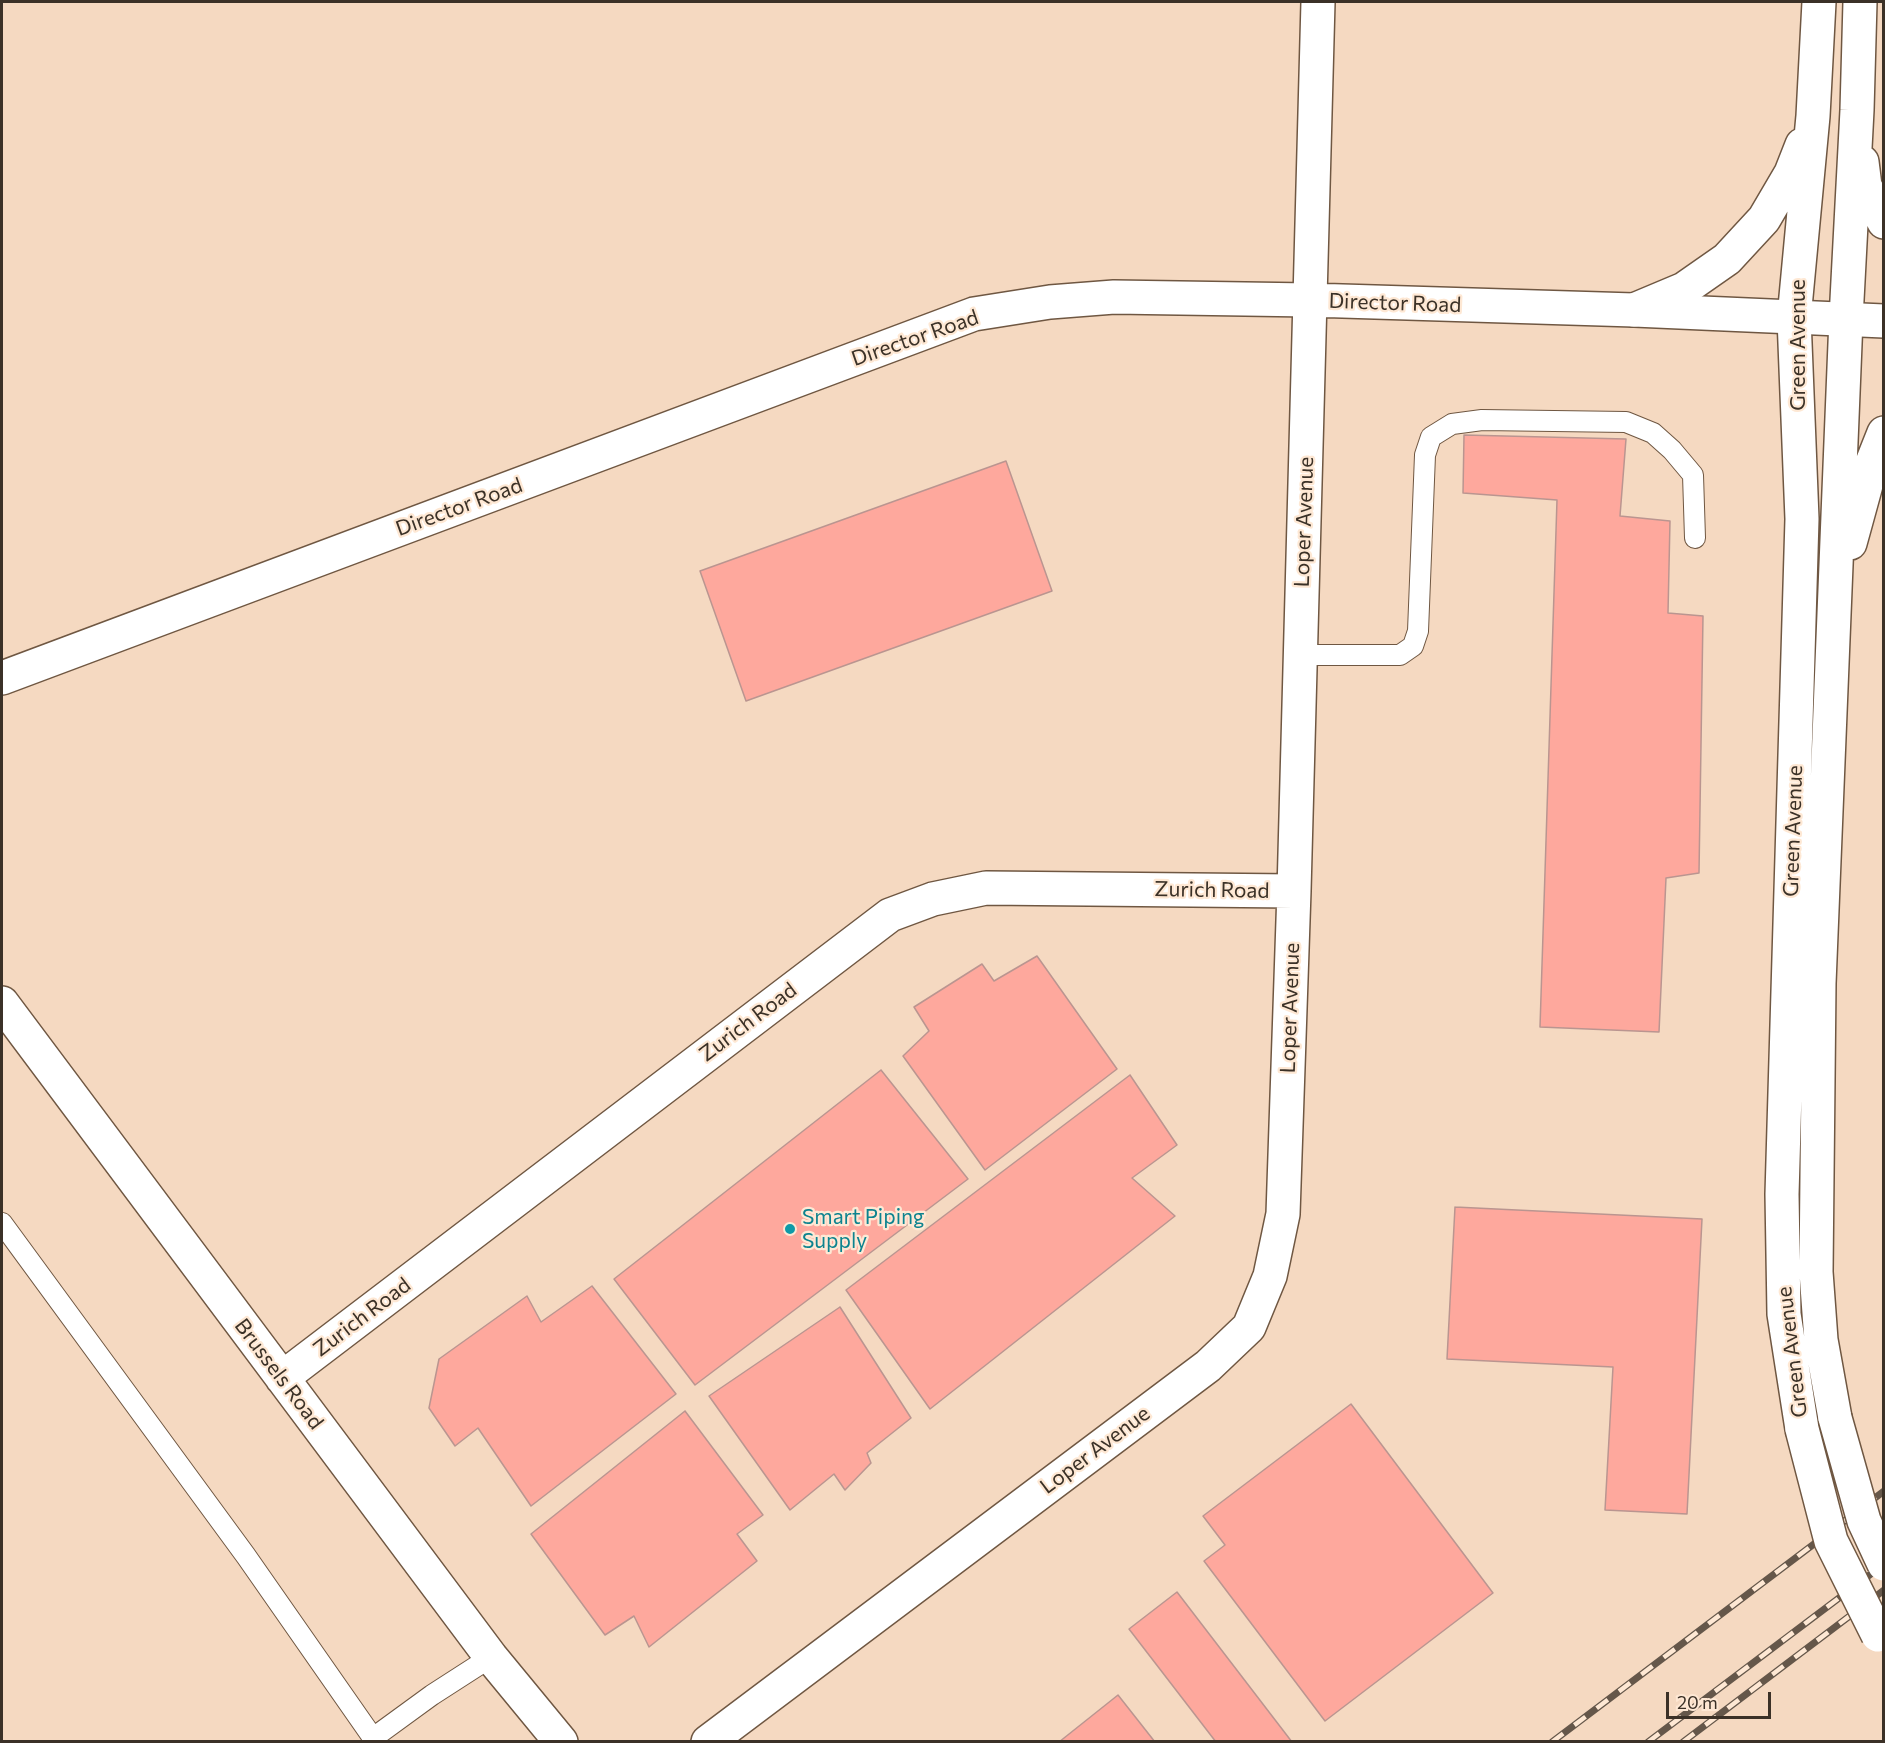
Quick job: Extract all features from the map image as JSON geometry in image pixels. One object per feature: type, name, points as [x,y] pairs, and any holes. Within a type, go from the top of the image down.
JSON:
[{"type":"street","name":"Loper Avenue","points":[[708,1742],[1208,1366],[1249,1327],[1270,1276],[1283,1214],[1318,2]]},
{"type":"street","name":"Green Avenue","points":[[1819,2],[1813,116],[1794,318],[1802,519],[1782,1194],[1784,1314],[1802,1429],[1831,1541],[1881,1640]]},
{"type":"street","name":"Green Avenue","points":[[1860,2],[1819,983],[1816,1272],[1821,1340],[1835,1418],[1864,1521],[1884,1564]]},
{"type":"street","points":[[1857,110],[1865,186],[1884,222]]},
{"type":"street","points":[[1635,310],[1684,289],[1735,251],[1764,219],[1791,173],[1813,116]]},
{"type":"street","name":"Director Road","points":[[2,678],[974,314],[1050,302],[1114,297],[1310,300],[1635,310],[1884,321]]},
{"type":"street","points":[[1835,595],[1872,464],[1884,433]]},
{"type":"street","name":"Zurich Road","points":[[282,1378],[890,915],[933,899],[986,888],[1294,891]]},
{"type":"street","name":"Brussels Road","points":[[2,1003],[491,1657],[561,1742]]},
{"type":"lane","points":[[1300,655],[1400,655],[1413,646],[1418,631],[1425,455],[1431,437],[1452,424],[1482,420],[1626,422],[1653,433],[1672,450],[1693,475],[1695,538]]},
{"type":"lane","points":[[2,1223],[239,1546],[373,1740],[432,1695],[491,1657]]},
{"type":"building","points":[[1464,435],[1626,439],[1620,516],[1670,521],[1668,613],[1703,616],[1699,873],[1666,878],[1659,1032],[1540,1027],[1557,500],[1463,493]]},
{"type":"building","points":[[1006,461],[1052,591],[746,701],[700,571]]},
{"type":"building","points":[[1037,956],[1117,1069],[985,1170],[903,1056],[929,1031],[914,1007],[982,964],[994,981]]},
{"type":"building","name":"Smart Piping Supply","points":[[881,1070],[968,1179],[695,1385],[614,1279]]},
{"type":"building","points":[[1130,1075],[1177,1145],[1132,1178],[1175,1216],[930,1409],[846,1290]]},
{"type":"building","points":[[1455,1207],[1702,1219],[1687,1514],[1605,1510],[1613,1367],[1447,1359]]},
{"type":"building","points":[[592,1286],[676,1394],[531,1506],[478,1428],[455,1446],[429,1408],[439,1359],[527,1296],[541,1322]]},
{"type":"building","points":[[840,1307],[911,1418],[867,1453],[871,1463],[845,1490],[834,1474],[790,1510],[709,1396]]},
{"type":"building","points":[[1351,1404],[1493,1593],[1325,1721],[1204,1561],[1225,1545],[1203,1516]]},
{"type":"building","points":[[685,1411],[763,1515],[737,1534],[757,1561],[649,1647],[634,1616],[605,1635],[531,1534]]},
{"type":"building","points":[[1177,1592],[1292,1742],[1216,1742],[1129,1629]]},
{"type":"building","points":[[1118,1695],[1155,1742],[1059,1742]]},
{"type":"railway","points":[[1552,1742],[1884,1491]]},
{"type":"railway","points":[[1648,1742],[1884,1564]]},
{"type":"railway","points":[[1683,1742],[1884,1590]]},
{"type":"place","name":"Smart Piping Supply","points":[[790,1229]]}]
